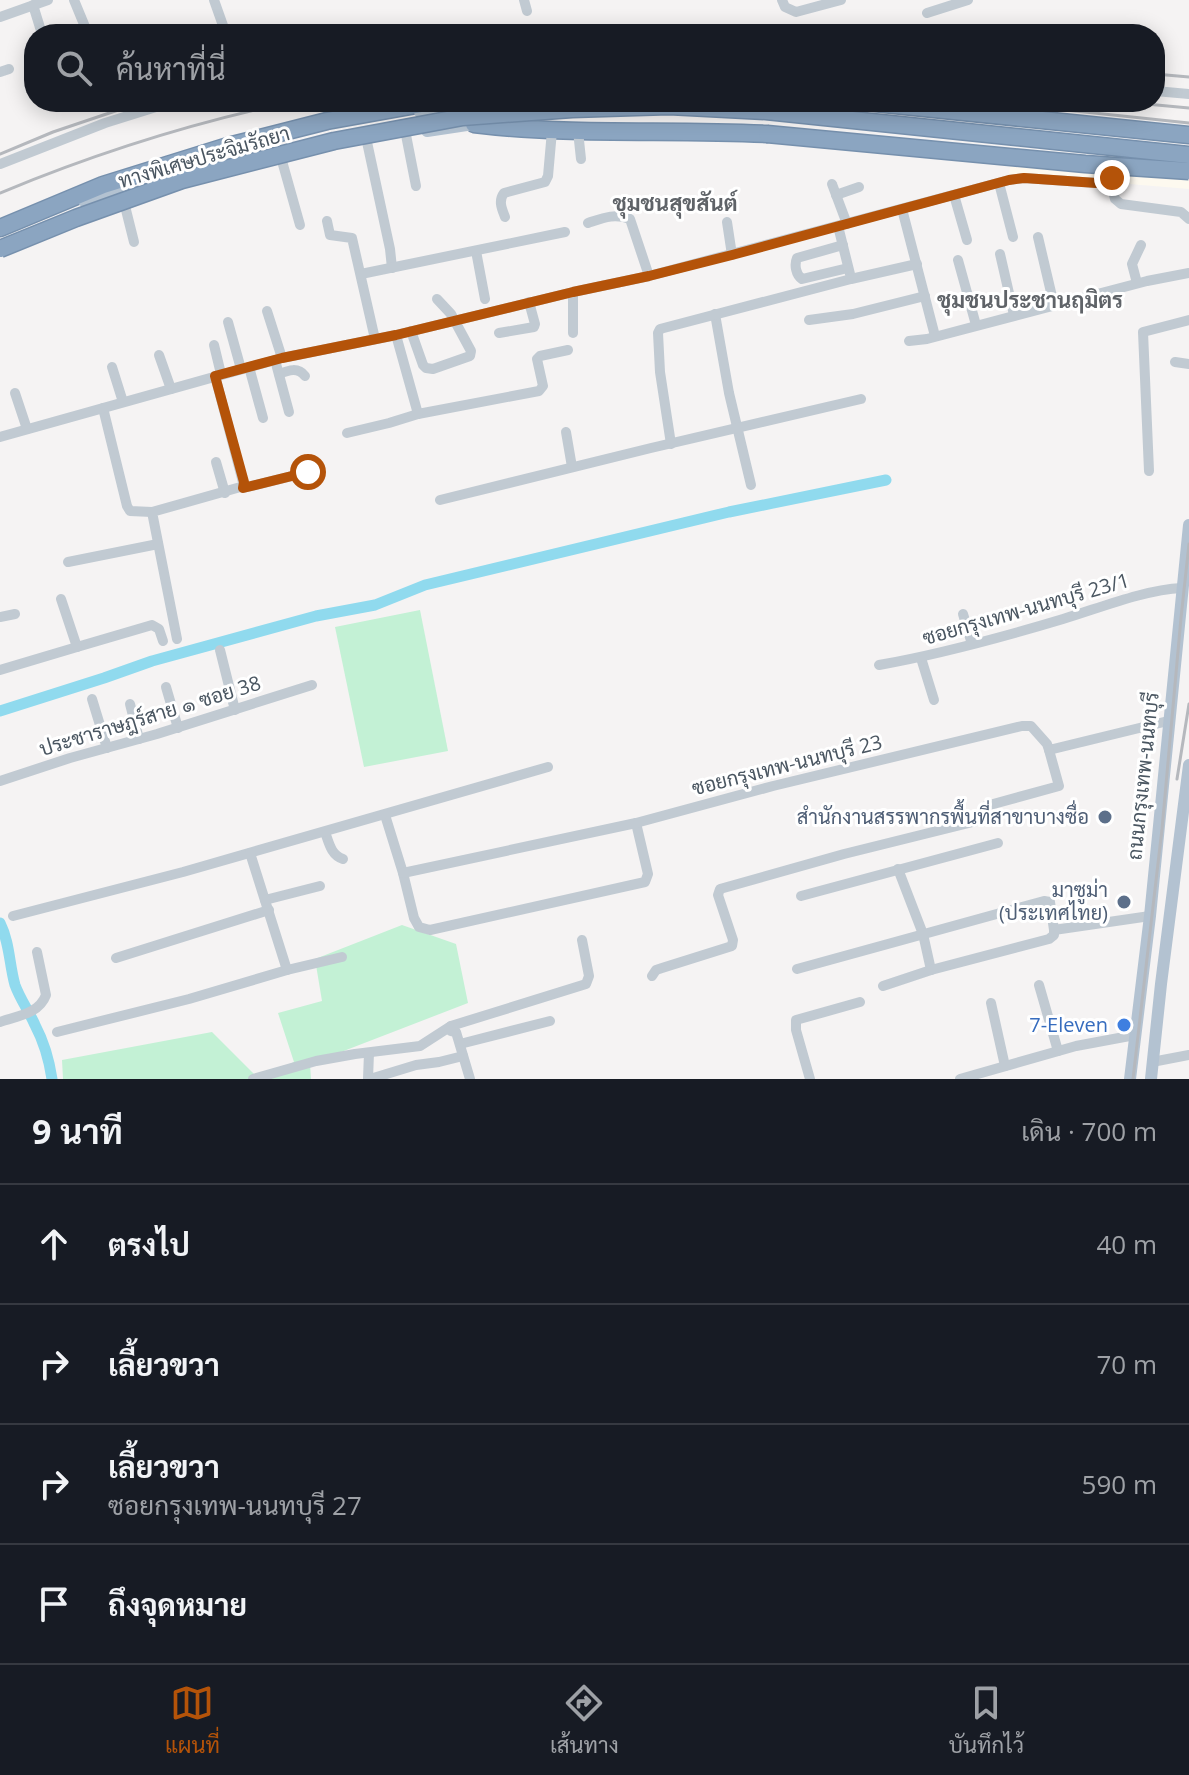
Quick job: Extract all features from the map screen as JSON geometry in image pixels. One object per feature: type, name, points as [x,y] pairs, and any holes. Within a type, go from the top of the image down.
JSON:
[{"type":"highway","name":"ทางพิเศษประจิมรัถยา","points":[[0,228],[103,185],[228,146],[377,112]]},
{"type":"highway","name":"ทางพิเศษประจิมรัถยา","points":[[0,249],[182,180],[334,141],[463,117],[531,112]]},
{"type":"highway","name":"ทางพิเศษประจิมรัถยา","points":[[776,112],[1189,155]]},
{"type":"highway","points":[[963,112],[1189,135]]},
{"type":"highway","points":[[474,124],[522,130],[767,134],[1189,171]]},
{"type":"main road","points":[[0,235],[153,176],[331,128],[423,112]]},
{"type":"main road","points":[[0,257],[162,193],[282,161],[406,135],[563,112]]},
{"type":"main road","points":[[810,112],[1122,144],[1189,155]]},
{"type":"main road","name":"ถนนกรุงเทพ-นนทบุรี","points":[[1130,1079],[1150,916],[1189,525]]},
{"type":"main road","points":[[1151,1079],[1185,826],[1189,765]]},
{"type":"main road","points":[[1157,827],[1185,826]]},
{"type":"street","points":[[0,17],[48,0]]},
{"type":"street","points":[[74,0],[84,24]]},
{"type":"street","points":[[214,0],[225,24]]},
{"type":"street","points":[[782,0],[785,7],[796,12],[841,0]]},
{"type":"street","points":[[927,13],[968,0]]},
{"type":"street","points":[[33,5],[39,24]]},
{"type":"street","points":[[1165,92],[1189,94]]},
{"type":"street","points":[[0,164],[140,112]]},
{"type":"street","points":[[505,217],[500,202],[504,193],[545,182],[552,131]]},
{"type":"street","points":[[578,131],[581,159]]},
{"type":"street","points":[[406,135],[416,186]]},
{"type":"street","points":[[367,142],[392,268]]},
{"type":"street","points":[[1122,144],[1111,184],[1115,199],[1121,204],[1181,212],[1189,219]]},
{"type":"street","points":[[282,161],[300,225]]},
{"type":"street","points":[[0,437],[279,359],[649,276],[999,183],[1024,178],[1111,184]]},
{"type":"street","points":[[999,183],[1013,237]]},
{"type":"street","points":[[851,279],[834,189],[859,187]]},
{"type":"street","points":[[954,195],[967,240]]},
{"type":"street","points":[[125,206],[134,242]]},
{"type":"street","points":[[902,209],[935,336]]},
{"type":"street","points":[[588,223],[608,216],[620,215],[630,219],[649,276]]},
{"type":"street","points":[[327,221],[330,235],[352,238],[375,339]]},
{"type":"street","points":[[727,222],[732,255]]},
{"type":"street","points":[[361,274],[565,232]]},
{"type":"street","points":[[1038,237],[1054,305]]},
{"type":"street","points":[[843,245],[797,258],[796,270],[802,279],[848,268]]},
{"type":"street","points":[[1137,283],[1132,264],[1141,245]]},
{"type":"street","points":[[476,251],[485,299]]},
{"type":"street","points":[[1000,254],[1014,315]]},
{"type":"street","points":[[958,260],[976,325]]},
{"type":"street","points":[[671,444],[660,372],[658,331],[917,264]]},
{"type":"street","points":[[909,341],[1137,283],[1189,273]]},
{"type":"street","points":[[573,292],[573,333]]},
{"type":"street","points":[[809,320],[853,314],[925,296]]},
{"type":"street","points":[[411,331],[426,368],[433,369],[470,356],[471,351],[448,310],[437,299]]},
{"type":"street","points":[[499,333],[534,327],[529,302]]},
{"type":"street","points":[[267,311],[289,412]]},
{"type":"street","points":[[715,314],[751,485]]},
{"type":"street","points":[[1149,471],[1143,332],[1189,320]]},
{"type":"street","points":[[228,322],[263,418]]},
{"type":"street","points":[[396,335],[418,414]]},
{"type":"street","points":[[214,345],[243,488]]},
{"type":"street","points":[[347,433],[418,414],[539,391],[543,386],[537,359],[568,350]]},
{"type":"street","points":[[159,355],[171,389]]},
{"type":"street","points":[[1175,362],[1189,364]]},
{"type":"street","points":[[112,367],[123,402]]},
{"type":"street","points":[[279,374],[294,370],[301,371],[305,376]]},
{"type":"street","points":[[15,393],[27,429]]},
{"type":"street","points":[[440,500],[861,399]]},
{"type":"street","points":[[103,408],[130,511],[152,512],[308,472]]},
{"type":"street","points":[[566,432],[572,467]]},
{"type":"street","points":[[216,462],[225,493]]},
{"type":"street","points":[[152,512],[177,639]]},
{"type":"street","points":[[68,562],[158,544]]},
{"type":"street","name":"ซอยกรุงเทพ-นนทบุรี 23/1","points":[[879,665],[921,658],[1147,594],[1182,588]]},
{"type":"street","points":[[61,599],[77,647]]},
{"type":"street","points":[[0,617],[15,614]]},
{"type":"street","points":[[963,614],[972,644]]},
{"type":"street","points":[[0,670],[152,625],[159,629],[163,641]]},
{"type":"street","points":[[220,650],[235,710]]},
{"type":"street","points":[[921,658],[934,700]]},
{"type":"street","name":"ประชาราษฎร์สาย ๑ ซอย 38","points":[[0,781],[312,685]]},
{"type":"street","points":[[166,687],[178,728]]},
{"type":"street","points":[[92,699],[107,748]]},
{"type":"street","points":[[130,704],[139,739]]},
{"type":"street","points":[[652,976],[656,970],[732,946],[733,940],[718,895],[720,889],[989,818],[986,806],[1059,786],[1049,750],[1168,721]]},
{"type":"street","name":"ซอยกรุงเทพ-นนทบุรี 23","points":[[403,873],[636,823],[773,786],[1022,726],[1031,726],[1049,750]]},
{"type":"street","points":[[13,916],[183,872],[548,767]]},
{"type":"street","points":[[385,815],[414,918],[419,927],[430,930],[645,882],[648,874],[636,823]]},
{"type":"street","points":[[325,832],[332,851],[343,859]]},
{"type":"street","points":[[801,896],[998,843]]},
{"type":"street","points":[[250,853],[287,970]]},
{"type":"street","points":[[898,869],[923,934],[931,970]]},
{"type":"street","points":[[116,958],[320,886]]},
{"type":"street","points":[[797,969],[1044,901],[1050,902],[1054,935],[1049,939],[883,986]]},
{"type":"street","points":[[1054,930],[1150,916]]},
{"type":"street","points":[[253,1079],[316,1061],[420,1046],[451,1026],[586,984],[589,976],[582,940]]},
{"type":"street","points":[[0,1022],[30,1012],[41,1004],[46,995],[37,952]]},
{"type":"street","points":[[57,1032],[342,957]]},
{"type":"street","points":[[1039,985],[1058,1051]]},
{"type":"street","points":[[810,1079],[796,1020],[860,1002]]},
{"type":"street","points":[[991,1003],[1005,1066]]},
{"type":"street","points":[[460,1044],[550,1021]]},
{"type":"street","points":[[451,1026],[451,1031],[456,1032],[470,1079]]},
{"type":"street","points":[[960,1079],[1058,1051],[1135,1035]]},
{"type":"street","points":[[369,1053],[369,1079],[416,1065],[463,1056]]},
{"type":"street","points":[[1152,1062],[1189,1055]]},
{"type":"shaded area","points":[[1011,162],[1189,177],[1189,189],[1009,174]]},
{"type":"green space","points":[[420,610],[448,751],[364,767],[335,627]]},
{"type":"green space","points":[[402,925],[456,944],[468,1003],[310,1064],[311,1079],[63,1079],[62,1060],[212,1032],[258,1078],[294,1062],[278,1013],[322,1001],[315,959]]},
{"type":"waterway","points":[[0,711],[152,661],[316,616],[375,605],[425,585],[729,512],[886,480]]},
{"type":"waterway","points":[[0,923],[15,985],[41,1038],[52,1079]]},
{"type":"railway","points":[[1165,75],[1189,77]]},
{"type":"railway","points":[[1165,106],[1189,108]]},
{"type":"railway","points":[[0,154],[112,112]]},
{"type":"railway","points":[[0,193],[143,141],[250,112]]},
{"type":"railway","points":[[1085,112],[1189,123]]},
{"type":"railway","points":[[1133,1079],[1162,829],[1189,544]]},
{"type":"railway","points":[[1177,779],[1189,704]]},
{"type":"place","name":"สำนักงานสรรพากรพื้นที่สาขาบางซื่อ","points":[[1105,817]]},
{"type":"place","name":"มาซูม่า (ประเทศไทย)","points":[[1124,902]]},
{"type":"place","name":"7-Eleven","points":[[1124,1025]]},
{"type":"district","name":"ชุมชนสุขสันต์","points":[[675,203]]},
{"type":"district","name":"ชุมชนประชานฤมิตร","points":[[1030,300]]},
{"type":"route","points":[[308,472],[243,488],[244,482],[215,376],[282,358],[396,335],[649,276],[1009,180],[1024,178],[1111,184],[1112,178]]}]
